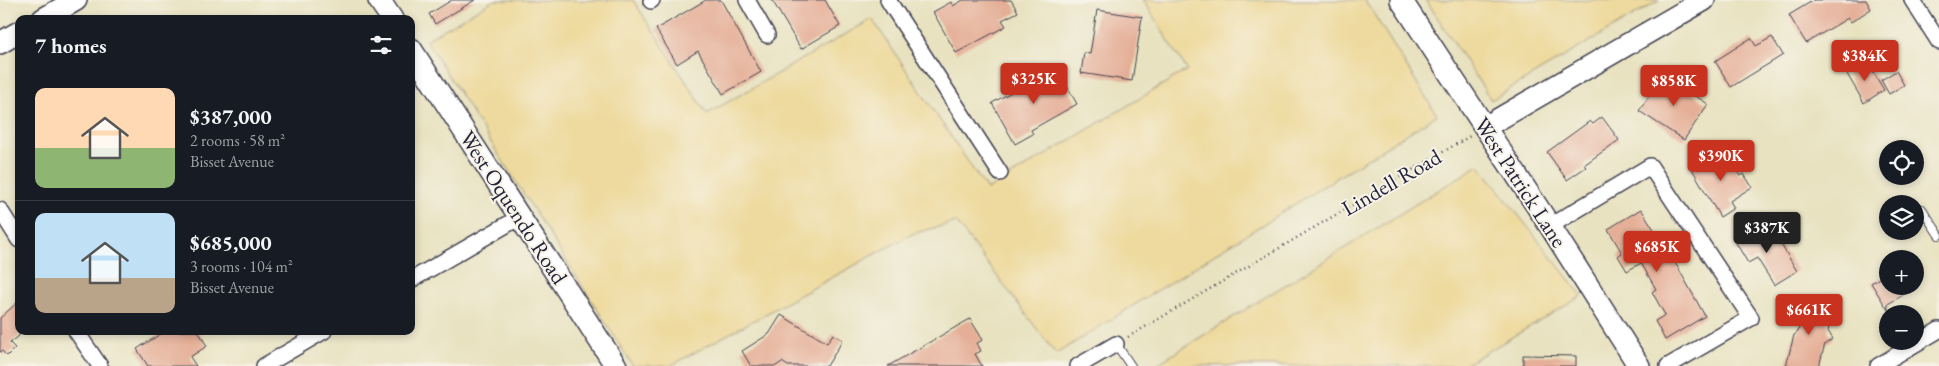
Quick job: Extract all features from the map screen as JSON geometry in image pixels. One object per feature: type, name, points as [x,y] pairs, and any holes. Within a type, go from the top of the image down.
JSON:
[{"type":"street","points":[[50,15],[76,0]]},
{"type":"street","points":[[380,0],[389,15]]},
{"type":"street","points":[[747,0],[767,35]]},
{"type":"street","points":[[888,0],[1000,173]]},
{"type":"street","name":"West Patrick Lane","points":[[1400,0],[1550,226],[1639,366]]},
{"type":"street","points":[[1484,127],[1704,0]]},
{"type":"street","points":[[1912,0],[1939,42]]},
{"type":"street","points":[[0,43],[15,34]]},
{"type":"street","name":"West Oquendo Road","points":[[415,55],[616,366]]},
{"type":"street","points":[[1550,226],[1650,166],[1751,318],[1668,366]]},
{"type":"street","points":[[0,210],[15,234]]},
{"type":"street","points":[[415,278],[520,217]]},
{"type":"street","points":[[1878,366],[1939,330]]},
{"type":"street","points":[[79,335],[100,366]]},
{"type":"street","points":[[264,366],[317,335]]},
{"type":"street","points":[[1078,366],[1116,344]]},
{"type":"lane","points":[[1924,212],[1939,235]]},
{"type":"lane","points":[[1116,344],[1131,366]]},
{"type":"path","name":"Lindell Road","points":[[1116,344],[1484,127]]},
{"type":"sand","points":[[494,0],[633,0],[707,114],[872,19],[987,190],[1187,70],[1143,0],[1365,0],[1437,115],[1056,354],[956,222],[912,234],[670,366],[633,366],[426,40]]},
{"type":"sand","points":[[1426,0],[1660,0],[1491,100]]},
{"type":"sand","points":[[1479,165],[1582,296],[1463,366],[1154,366]]},
{"type":"building","points":[[452,0],[475,0],[435,24],[429,14]]},
{"type":"building","points":[[706,0],[721,0],[761,72],[723,94],[698,51],[677,64],[656,29]]},
{"type":"building","points":[[772,0],[825,0],[840,26],[801,49]]},
{"type":"building","points":[[963,0],[1011,0],[1018,12],[1002,20],[1006,26],[956,53],[933,12],[951,2],[953,6]]},
{"type":"building","points":[[1814,0],[1866,0],[1871,9],[1851,22],[1848,18],[1806,43],[1789,15]]},
{"type":"building","points":[[1097,10],[1142,17],[1132,81],[1081,73],[1084,53],[1090,54]]},
{"type":"building","points":[[1772,37],[1783,55],[1731,87],[1715,61],[1751,38],[1756,46]]},
{"type":"building","points":[[1867,62],[1884,90],[1864,103],[1847,74]]},
{"type":"building","points":[[1056,67],[1077,104],[1031,130],[1033,134],[1015,144],[992,103]]},
{"type":"building","points":[[1896,71],[1904,85],[1889,94],[1881,80]]},
{"type":"building","points":[[1663,75],[1708,104],[1684,140],[1639,111]]},
{"type":"building","points":[[1602,117],[1619,140],[1584,165],[1586,167],[1567,180],[1547,152],[1590,121],[1593,124]]},
{"type":"building","points":[[1725,150],[1740,176],[1744,174],[1752,187],[1730,201],[1734,208],[1720,217],[1692,169]]},
{"type":"building","points":[[1641,209],[1677,266],[1705,316],[1665,340],[1655,321],[1665,315],[1652,292],[1656,289],[1641,263],[1627,271],[1618,256],[1622,253],[1608,229]]},
{"type":"building","points":[[1770,226],[1797,271],[1774,285],[1757,258],[1748,263],[1735,241],[1749,232],[1752,237]]},
{"type":"building","points":[[1879,278],[1879,295],[1903,295],[1888,305],[1885,305],[1871,283]]},
{"type":"building","points":[[1810,296],[1829,327],[1828,331],[1833,339],[1825,344],[1819,366],[1786,366],[1794,335],[1798,332],[1801,318],[1794,305]]},
{"type":"building","points":[[15,305],[15,335],[19,336],[10,343],[15,348],[7,356],[2,351],[0,352],[0,318]]},
{"type":"building","points":[[781,315],[827,343],[833,334],[843,340],[827,366],[788,366],[782,362],[776,366],[751,366],[742,351],[769,334]]},
{"type":"building","points":[[970,319],[983,340],[977,343],[981,351],[975,354],[982,366],[888,366]]},
{"type":"building","points":[[159,335],[200,335],[207,346],[190,357],[196,366],[148,366],[137,349]]},
{"type":"building","points":[[1523,355],[1576,356],[1576,366],[1523,366]]}]
